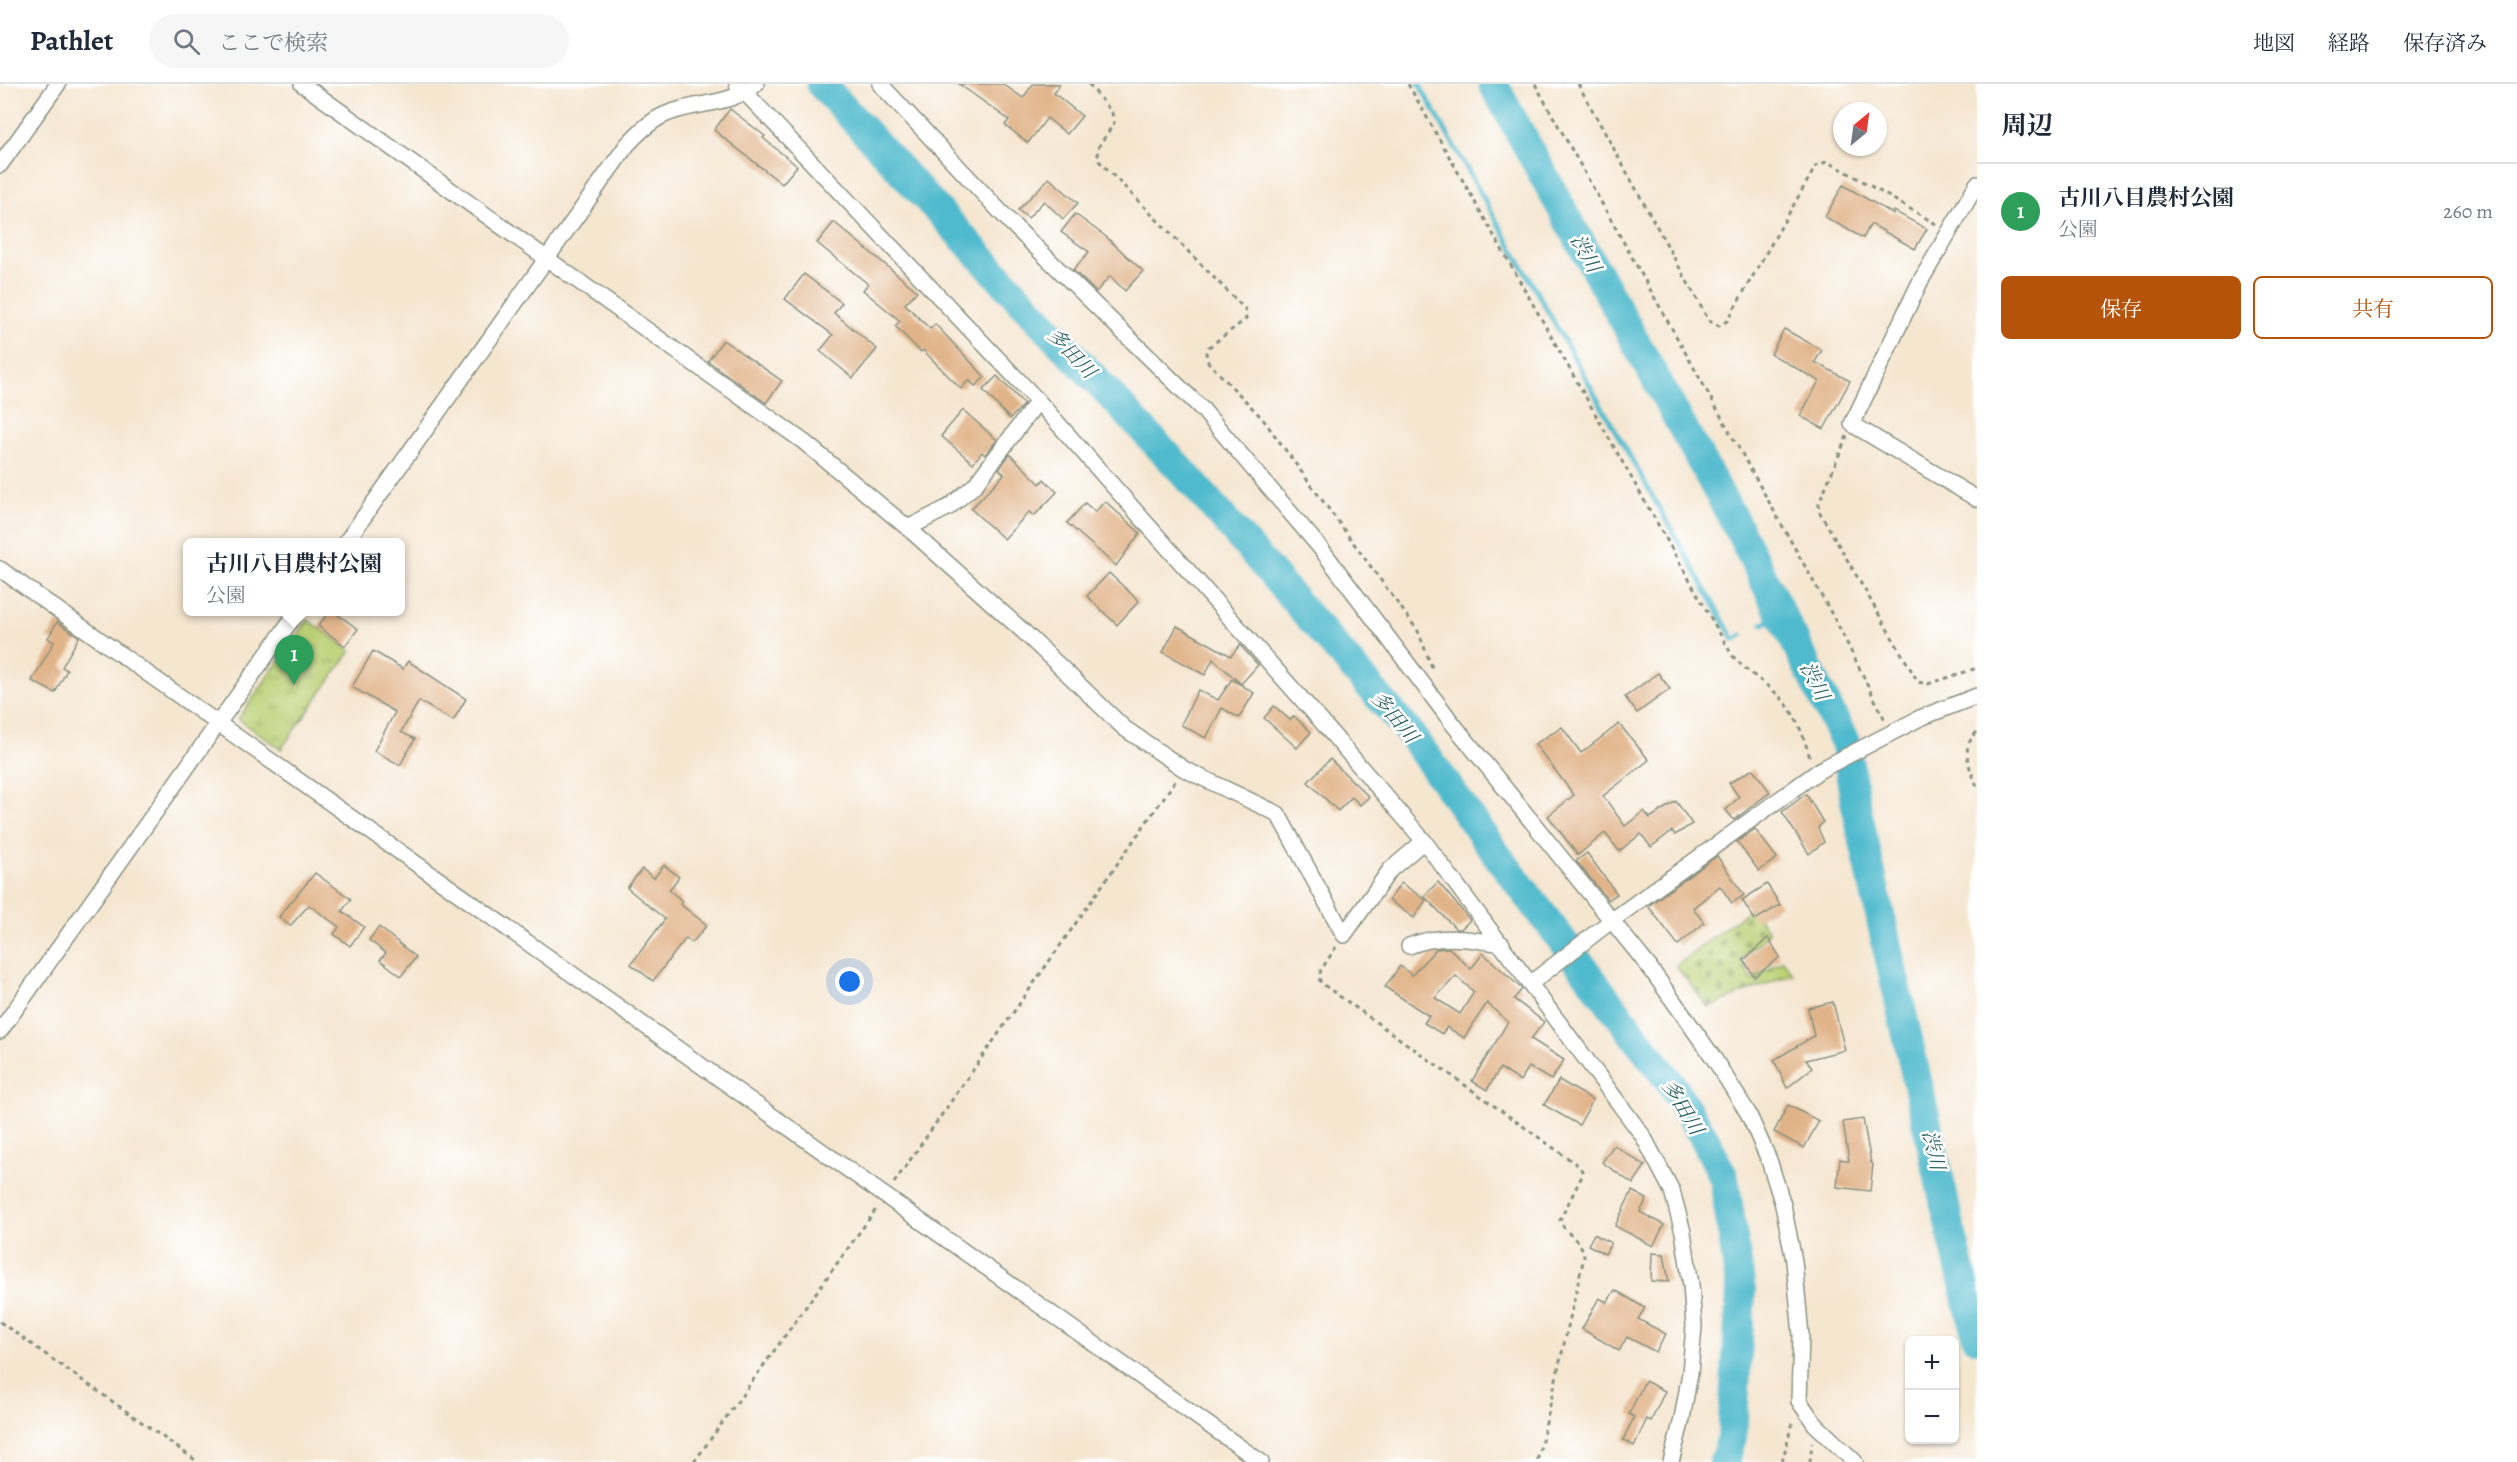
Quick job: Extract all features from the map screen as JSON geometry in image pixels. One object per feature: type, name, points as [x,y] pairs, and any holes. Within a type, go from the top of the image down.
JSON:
[{"type":"street","points":[[0,165],[58,84]]},
{"type":"street","points":[[302,84],[804,442],[908,528],[1024,632],[1124,728],[1184,769],[1278,814],[1344,935],[1390,870],[1424,841]]},
{"type":"street","points":[[880,84],[1012,224],[1203,410],[1322,549],[1608,924],[1650,968],[1713,1057],[1748,1113],[1769,1160],[1783,1205],[1794,1261],[1801,1335],[1798,1401],[1815,1424],[1855,1462]]},
{"type":"street","points":[[350,538],[627,144],[641,129],[665,115],[733,98],[748,87],[1038,401],[1424,841],[1502,944],[1537,979],[1643,1136],[1672,1191],[1683,1232],[1694,1326],[1684,1408],[1671,1462]]},
{"type":"street","points":[[1977,184],[1920,282],[1852,424],[1977,499]]},
{"type":"street","points":[[908,528],[949,507],[975,485],[1038,401]]},
{"type":"street","points":[[0,569],[1261,1462]]},
{"type":"street","points":[[0,1031],[294,616]]},
{"type":"street","points":[[1537,979],[1608,924],[1817,772],[1920,718],[1977,696]]},
{"type":"street","points":[[1409,946],[1418,942],[1460,937],[1502,944]]},
{"type":"path","points":[[1089,84],[1112,113],[1114,123],[1097,149],[1099,161],[1245,309],[1246,319],[1209,347],[1206,352],[1208,362],[1262,418],[1418,631],[1434,672]]},
{"type":"path","points":[[1408,84],[1732,655],[1741,666],[1779,696],[1801,728],[1817,772]]},
{"type":"path","points":[[1535,84],[1839,627],[1886,735]]},
{"type":"path","points":[[1578,84],[1709,321],[1719,326],[1727,321],[1816,166],[1826,162],[1838,166],[1948,231]]},
{"type":"path","points":[[1852,424],[1819,502],[1819,511],[1918,682],[1928,684],[1977,668]]},
{"type":"path","points":[[1977,732],[1970,739],[1966,748],[1977,787]]},
{"type":"path","points":[[694,1462],[886,1195],[1184,769]]},
{"type":"path","points":[[1344,935],[1321,970],[1318,978],[1321,983],[1579,1166],[1582,1171],[1582,1176],[1560,1220],[1562,1226],[1581,1245],[1584,1257],[1537,1462]]},
{"type":"path","points":[[0,1322],[198,1462]]},
{"type":"path","points":[[1782,1462],[1798,1401]]},
{"type":"green space","points":[[308,620],[351,651],[281,749],[238,719]]},
{"type":"green space","points":[[1752,907],[1769,933],[1740,960],[1752,979],[1783,960],[1793,974],[1708,1007],[1676,966]]},
{"type":"building","points":[[959,84],[1003,84],[1023,98],[1033,84],[1060,84],[1054,93],[1082,116],[1067,134],[1047,118],[1028,143],[1005,125],[1009,120]]},
{"type":"building","points":[[730,109],[765,136],[763,138],[797,166],[782,184],[714,130]]},
{"type":"building","points":[[1049,178],[1078,203],[1063,219],[1044,201],[1028,218],[1018,210]]},
{"type":"building","points":[[1843,185],[1893,214],[1894,211],[1927,229],[1915,249],[1871,224],[1863,238],[1825,217]]},
{"type":"building","points":[[1075,214],[1105,236],[1143,271],[1125,291],[1110,276],[1096,292],[1073,270],[1089,252],[1061,232]]},
{"type":"building","points":[[834,222],[917,291],[905,304],[930,329],[935,324],[985,377],[975,386],[969,380],[961,389],[923,350],[921,352],[895,326],[900,321],[863,290],[868,284],[817,243]]},
{"type":"building","points":[[804,274],[842,303],[834,313],[877,349],[853,378],[820,351],[833,335],[785,299]]},
{"type":"building","points":[[1784,329],[1822,350],[1815,362],[1850,381],[1824,429],[1800,416],[1819,381],[1771,354]]},
{"type":"building","points":[[723,340],[782,381],[766,403],[708,361]]},
{"type":"building","points":[[997,376],[1024,404],[1010,419],[983,390]]},
{"type":"building","points":[[963,410],[997,440],[985,455],[982,452],[973,463],[941,436]]},
{"type":"building","points":[[1010,454],[1040,484],[1044,479],[1057,492],[1034,516],[1029,512],[1004,539],[971,509],[1004,474],[999,469]]},
{"type":"building","points":[[1105,501],[1140,533],[1116,566],[1067,523],[1085,503],[1095,512]]},
{"type":"building","points":[[1109,573],[1139,601],[1117,625],[1087,596]]},
{"type":"building","points":[[326,616],[340,616],[358,629],[345,646],[318,626]]},
{"type":"building","points":[[57,622],[79,637],[62,667],[67,670],[55,693],[32,681],[54,642],[48,638]]},
{"type":"building","points":[[1177,626],[1231,656],[1240,645],[1258,665],[1241,684],[1213,659],[1205,675],[1163,652]]},
{"type":"building","points":[[373,651],[403,669],[408,661],[466,699],[453,721],[419,701],[401,732],[415,739],[400,765],[374,751],[395,712],[352,687]]},
{"type":"building","points":[[1658,673],[1670,689],[1637,713],[1625,697]]},
{"type":"building","points":[[1232,679],[1254,693],[1239,718],[1222,708],[1206,738],[1181,725],[1198,690],[1218,700]]},
{"type":"building","points":[[1274,706],[1290,720],[1294,716],[1311,732],[1297,748],[1264,718]]},
{"type":"building","points":[[1619,724],[1649,760],[1603,796],[1625,826],[1644,811],[1650,818],[1676,801],[1692,824],[1675,835],[1672,831],[1651,847],[1641,834],[1619,851],[1605,833],[1578,855],[1548,816],[1574,795],[1535,744],[1562,727],[1581,753]]},
{"type":"building","points":[[1330,759],[1369,797],[1360,805],[1352,797],[1338,811],[1308,782]]},
{"type":"building","points":[[1753,769],[1770,792],[1734,820],[1726,810],[1739,797],[1729,783]]},
{"type":"building","points":[[1806,794],[1823,822],[1818,828],[1824,842],[1809,854],[1782,812]]},
{"type":"building","points":[[1755,829],[1777,858],[1759,871],[1737,842]]},
{"type":"building","points":[[1587,853],[1617,894],[1608,900],[1576,861]]},
{"type":"building","points":[[1717,856],[1744,895],[1732,903],[1720,886],[1693,908],[1704,923],[1678,945],[1648,906]]},
{"type":"building","points":[[664,865],[679,877],[669,890],[682,901],[680,904],[707,925],[692,943],[686,938],[653,981],[631,964],[665,919],[627,888],[642,869],[654,878]]},
{"type":"building","points":[[315,873],[351,899],[342,911],[364,927],[350,946],[334,934],[339,927],[309,905],[290,926],[279,917]]},
{"type":"building","points":[[1438,882],[1470,920],[1461,929],[1456,929],[1424,896]]},
{"type":"building","points":[[1401,883],[1426,900],[1414,918],[1389,900]]},
{"type":"building","points":[[1767,884],[1780,905],[1755,920],[1742,900]]},
{"type":"building","points":[[379,927],[416,957],[401,976],[380,960],[386,953],[369,940]]},
{"type":"building","points":[[1768,938],[1780,957],[1754,977],[1744,960]]},
{"type":"building","points":[[1449,948],[1471,969],[1483,953],[1522,989],[1514,999],[1544,1022],[1531,1039],[1564,1060],[1551,1080],[1529,1067],[1520,1081],[1500,1068],[1487,1090],[1472,1081],[1508,1022],[1487,1003],[1464,1038],[1447,1027],[1442,1034],[1424,1023],[1429,1016],[1385,987],[1400,966],[1412,975],[1436,949]],"holes":[[[1456,976],[1474,992],[1460,1014],[1435,998]]]},
{"type":"building","points":[[1833,1002],[1845,1050],[1806,1060],[1812,1068],[1787,1088],[1774,1060],[1814,1036],[1808,1008]]},
{"type":"building","points":[[1559,1080],[1593,1100],[1579,1125],[1544,1105]]},
{"type":"building","points":[[1788,1105],[1819,1121],[1804,1148],[1774,1132]]},
{"type":"building","points":[[1863,1119],[1873,1164],[1870,1191],[1837,1187],[1840,1159],[1849,1161],[1843,1122]]},
{"type":"building","points":[[1614,1145],[1645,1166],[1633,1184],[1602,1162]]},
{"type":"building","points":[[1632,1191],[1647,1199],[1640,1212],[1664,1225],[1653,1246],[1615,1226]]},
{"type":"building","points":[[1594,1234],[1611,1243],[1605,1254],[1588,1245]]},
{"type":"building","points":[[1652,1253],[1664,1254],[1669,1282],[1651,1281]]},
{"type":"building","points":[[1615,1290],[1645,1308],[1638,1319],[1666,1334],[1656,1352],[1627,1337],[1619,1351],[1582,1329],[1599,1298],[1607,1302]]},
{"type":"building","points":[[1645,1381],[1665,1391],[1651,1421],[1647,1419],[1634,1446],[1623,1440],[1634,1417],[1629,1414]]},
{"type":"waterway","name":"多田川","points":[[821,84],[1184,473],[1409,732],[1497,855],[1670,1082],[1706,1141],[1724,1178],[1741,1291],[1732,1437],[1724,1462]]},
{"type":"waterway","points":[[1419,84],[1734,640],[1742,635]]},
{"type":"waterway","name":"渋川","points":[[1493,84],[1737,526],[1846,744],[1854,796],[1886,942],[1977,1338]]},
{"type":"waterway","points":[[1763,624],[1783,614]]},
{"type":"place","name":"古川八目農村公園","points":[[294,685]]}]
